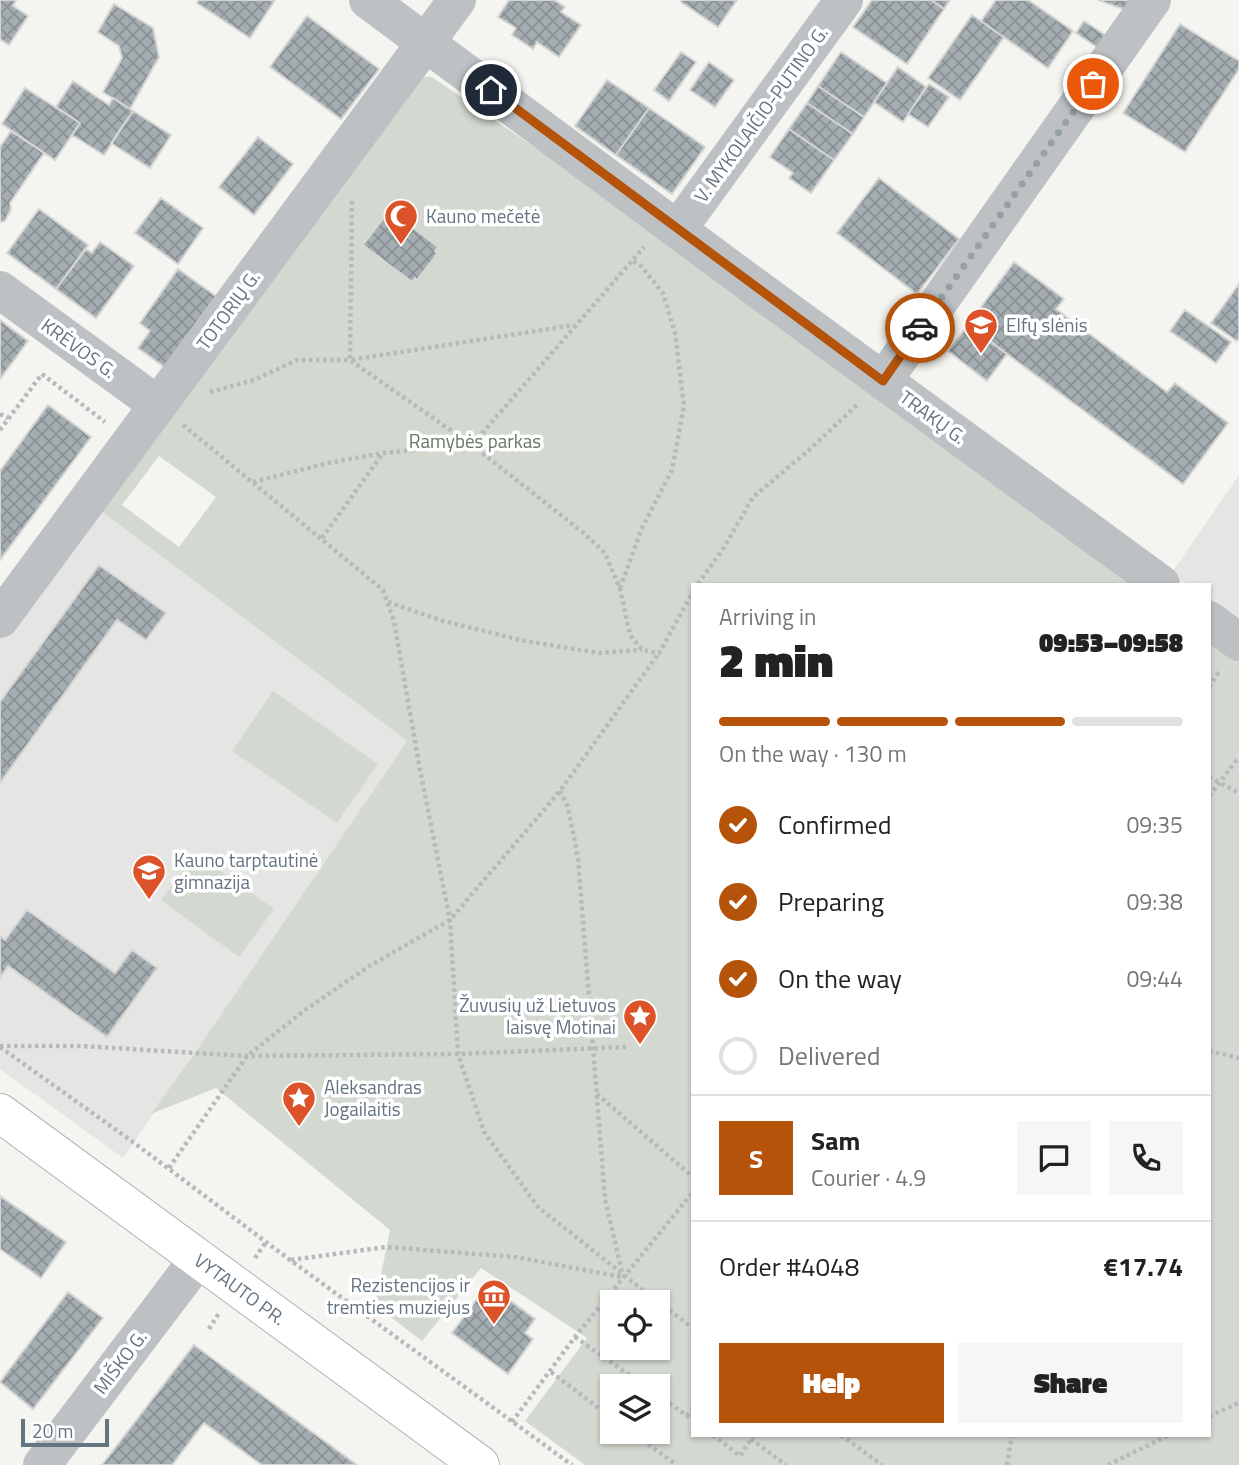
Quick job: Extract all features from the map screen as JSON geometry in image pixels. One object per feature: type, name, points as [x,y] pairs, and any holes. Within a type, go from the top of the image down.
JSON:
[{"type":"main road","name":"VYTAUTO PR.","points":[[0,1113],[480,1465]]},
{"type":"street","name":"TRAKŲ G.","points":[[368,0],[1160,583]]},
{"type":"street","name":"TOTORIŲ G.","points":[[0,619],[457,0]]},
{"type":"street","name":"V. MYKOLAIČIO-PUTINO G.","points":[[671,224],[844,0]]},
{"type":"street","points":[[883,381],[1152,0]]},
{"type":"street","name":"KRĖVOS G.","points":[[0,290],[158,405]]},
{"type":"street","points":[[1211,621],[1239,642]]},
{"type":"street","name":"MIŠKO G.","points":[[42,1465],[199,1258]]},
{"type":"path","points":[[350,360],[352,195]]},
{"type":"path","points":[[253,483],[328,463],[383,453],[472,445],[633,261],[671,224]]},
{"type":"path","points":[[620,589],[642,528],[672,470],[684,406],[675,333],[663,293],[641,266],[633,261]]},
{"type":"path","points":[[206,392],[254,380],[297,360],[350,360],[576,325]]},
{"type":"path","points":[[350,360],[472,445],[585,534],[605,553],[620,589],[630,635],[642,650]]},
{"type":"path","points":[[0,430],[42,374],[103,421]]},
{"type":"path","points":[[699,583],[725,546],[752,497],[808,451],[883,381]]},
{"type":"path","points":[[158,405],[383,590],[394,621],[450,920],[458,1054],[484,1132],[538,1207],[641,1290]]},
{"type":"path","points":[[0,414],[8,418]]},
{"type":"path","points":[[322,538],[383,453]]},
{"type":"path","points":[[169,1168],[247,1056],[305,1010],[371,965],[450,920],[560,791],[659,653],[691,599]]},
{"type":"path","points":[[387,601],[443,621],[524,641],[599,653],[642,650],[659,653]]},
{"type":"path","points":[[1211,793],[1239,757]]},
{"type":"path","points":[[1211,778],[1239,793]]},
{"type":"path","points":[[560,791],[568,807],[578,858],[605,1199],[623,1277]]},
{"type":"path","points":[[0,1047],[80,1046],[247,1056],[458,1054],[626,1047]]},
{"type":"path","points":[[0,1047],[572,1465]]},
{"type":"path","points":[[1211,1051],[1239,1058]]},
{"type":"path","points":[[597,1094],[691,1175]]},
{"type":"path","points":[[512,1422],[575,1338],[691,1194]]},
{"type":"path","points":[[290,1260],[386,1247],[515,1257],[623,1277]]},
{"type":"path","points":[[670,1311],[691,1327]]},
{"type":"path","points":[[575,1338],[628,1374]]},
{"type":"path","points":[[551,1372],[600,1409]]},
{"type":"path","points":[[1211,1415],[1239,1403]]},
{"type":"path","points":[[670,1404],[691,1419]]},
{"type":"path","points":[[687,1416],[691,1411]]},
{"type":"path","points":[[716,1437],[740,1456],[752,1437],[786,1465]]},
{"type":"path","points":[[844,1437],[882,1465]]},
{"type":"path","points":[[1007,1465],[1012,1437]]},
{"type":"path","points":[[1108,1465],[1165,1437]]},
{"type":"path","points":[[648,1444],[677,1465]]},
{"type":"shaded area","points":[[1239,475],[1239,620],[1211,601],[1211,583],[1185,583],[1171,574]]},
{"type":"shaded area","name":"Kauno tarptautinė gimnazija","points":[[97,508],[407,741],[123,1158],[0,1069],[0,639]]},
{"type":"green space","name":"Ramybės parkas","points":[[423,77],[432,77],[553,160],[1136,583],[691,583],[691,1437],[1211,1437],[1211,638],[1239,659],[1239,1465],[585,1465],[525,1421],[587,1338],[481,1268],[422,1341],[375,1305],[390,1230],[216,1088],[151,1114],[407,741],[97,508]],"holes":[[[159,456],[216,497],[179,547],[122,505]]]},
{"type":"green space","points":[[273,691],[378,764],[337,823],[232,751]]},
{"type":"green space","points":[[196,853],[274,909],[239,957],[161,900]]},
{"type":"building","points":[[0,0],[16,0],[13,6],[28,16],[9,45],[0,39]]},
{"type":"building","points":[[199,0],[275,0],[250,38],[197,3]]},
{"type":"building","points":[[509,0],[554,0],[565,7],[561,12],[581,25],[559,57],[537,42],[533,49],[512,35],[516,28],[498,17]]},
{"type":"building","points":[[737,0],[718,27],[681,2]]},
{"type":"building","points":[[872,0],[931,0],[944,9],[907,64],[853,27]]},
{"type":"building","points":[[931,0],[950,0],[944,9]]},
{"type":"building","points":[[996,0],[1028,0],[1073,31],[1048,68],[981,21]]},
{"type":"building","points":[[1098,0],[1130,0],[1126,10]]},
{"type":"building","points":[[114,4],[153,28],[159,57],[130,109],[103,92],[122,58],[119,46],[98,32]]},
{"type":"building","points":[[972,15],[1004,37],[960,100],[928,78]]},
{"type":"building","points":[[307,16],[379,69],[341,119],[270,67]]},
{"type":"building","points":[[1084,21],[1105,35],[1097,47],[1076,33]]},
{"type":"building","points":[[1180,24],[1239,61],[1239,69],[1185,152],[1123,113]]},
{"type":"building","points":[[681,52],[696,62],[669,101],[654,90]]},
{"type":"building","points":[[841,52],[887,83],[864,117],[818,86]]},
{"type":"building","points":[[709,62],[734,80],[715,107],[690,90]]},
{"type":"building","points":[[898,67],[926,87],[903,122],[874,102]]},
{"type":"building","points":[[607,80],[649,108],[616,155],[575,126]]},
{"type":"building","points":[[73,81],[109,105],[113,98],[133,111],[104,155],[72,135],[80,123],[56,107]]},
{"type":"building","points":[[929,84],[949,97],[928,127],[908,114]]},
{"type":"building","points":[[818,86],[864,117],[853,134],[807,103]]},
{"type":"building","points":[[25,88],[80,123],[55,160],[2,124]]},
{"type":"building","points":[[807,103],[853,134],[834,160],[789,129]]},
{"type":"building","points":[[649,108],[705,147],[672,194],[616,155]]},
{"type":"building","points":[[133,111],[171,135],[150,168],[111,143]]},
{"type":"building","points":[[789,129],[834,160],[811,193],[789,178],[793,173],[770,157]]},
{"type":"building","points":[[11,131],[44,153],[10,203],[11,209],[5,221],[0,222],[0,147]]},
{"type":"building","points":[[258,137],[293,164],[254,215],[219,187]]},
{"type":"building","points":[[879,178],[959,239],[917,294],[837,233]]},
{"type":"building","points":[[161,198],[203,228],[178,264],[135,233]]},
{"type":"building","points":[[39,209],[88,245],[56,289],[7,253]]},
{"type":"building","name":"Kauno mečetė","points":[[390,210],[438,247],[435,251],[437,254],[417,280],[415,278],[412,282],[363,245]]},
{"type":"building","points":[[100,242],[134,266],[96,318],[56,289],[86,249],[92,253]]},
{"type":"building","points":[[1014,262],[1064,299],[1056,309],[1167,392],[1175,383],[1228,423],[1183,484],[968,325]]},
{"type":"building","points":[[178,269],[221,300],[170,371],[138,348],[150,331],[140,323]]},
{"type":"building","points":[[1239,284],[1239,338],[1237,341],[1211,323]]},
{"type":"building","points":[[1185,310],[1231,342],[1216,363],[1170,331]]},
{"type":"building","points":[[0,320],[28,341],[0,379]]},
{"type":"building","points":[[968,325],[1007,354],[987,381],[948,351]]},
{"type":"building","points":[[48,405],[91,437],[0,560],[0,471]]},
{"type":"building","points":[[99,565],[166,613],[146,640],[117,620],[0,783],[0,702]]},
{"type":"building","points":[[27,910],[115,973],[132,950],[157,968],[107,1037],[8,966],[0,978],[0,936],[5,940]]},
{"type":"building","points":[[0,1196],[66,1242],[41,1278],[0,1249]]},
{"type":"building","name":"Rezistencijos ir tremties muziejus","points":[[488,1284],[535,1319],[525,1333],[533,1339],[508,1374],[452,1333]]},
{"type":"building","points":[[68,1292],[103,1318],[33,1409],[0,1382]]},
{"type":"building","points":[[194,1345],[357,1465],[262,1465],[204,1423],[172,1465],[102,1465]]},
{"type":"way so far","points":[[920,328],[1093,84]]},
{"type":"place","name":"Kauno mečetė","points":[[401,246]]},
{"type":"place","name":"Elfų slėnis","points":[[981,355]]},
{"type":"place","name":"Kauno tarptautinė gimnazija","points":[[149,901]]},
{"type":"place","name":"Žuvusių už Lietuvos laisvę Motinai","points":[[640,1046]]},
{"type":"place","name":"Aleksandras Jogailaitis","points":[[299,1128]]},
{"type":"place","name":"Rezistencijos ir tremties muziejus","points":[[494,1326]]},
{"type":"route","points":[[491,90],[883,381],[920,328]]}]
